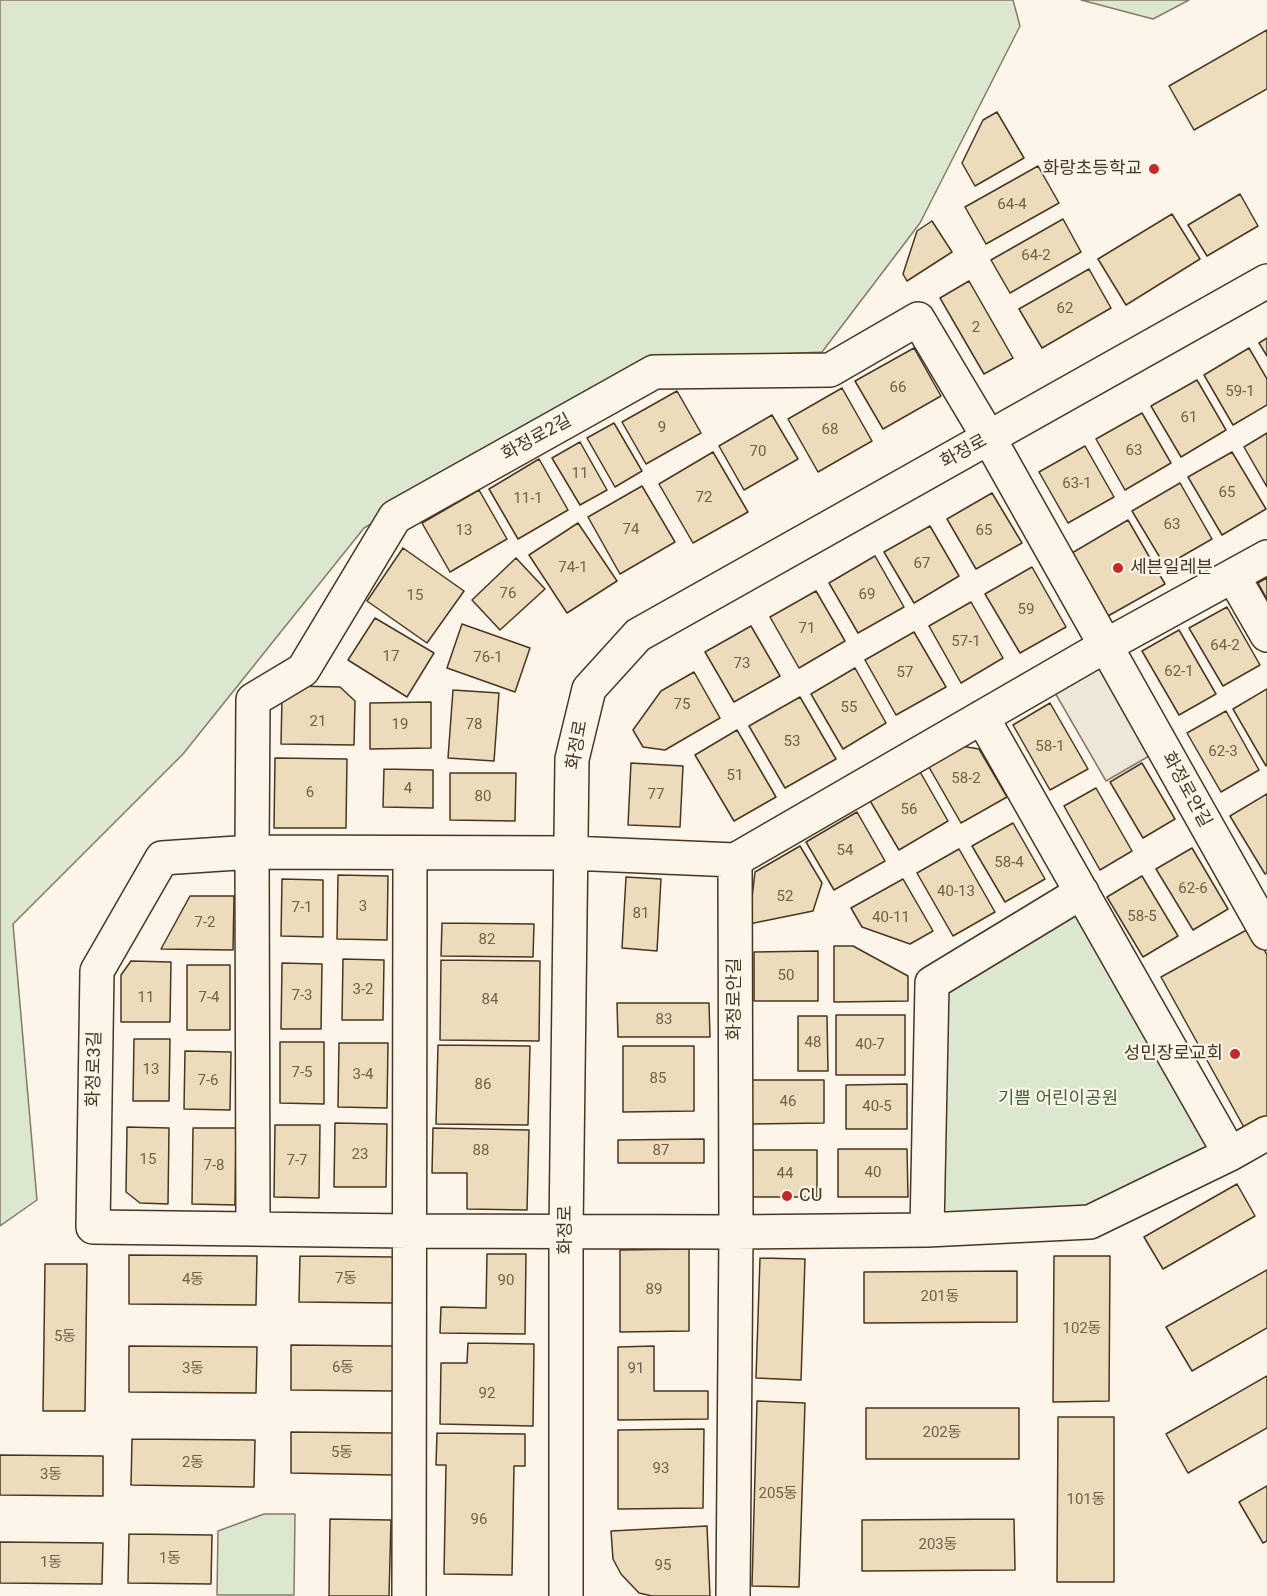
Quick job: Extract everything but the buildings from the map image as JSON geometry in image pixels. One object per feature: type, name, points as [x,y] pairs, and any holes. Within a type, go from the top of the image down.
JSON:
[{"type":"street","name":"화정로","points":[[566,1596],[566,1231],[572,759],[589,689],[638,634],[1267,281]]},
{"type":"street","name":"화정로2길","points":[[252,852],[253,700],[303,670],[395,517],[654,372],[830,370],[918,319],[988,438]]},
{"type":"street","name":"화정로안길","points":[[988,438],[1267,933]]},
{"type":"street","points":[[735,860],[1105,646],[1267,557]]},
{"type":"street","points":[[1233,576],[1267,635]]},
{"type":"street","points":[[982,717],[1230,1154]]},
{"type":"street","points":[[252,852],[253,1229]]},
{"type":"street","name":"화정로3길","points":[[735,860],[570,853],[252,852],[162,858],[97,971],[93,1227],[736,1232]]},
{"type":"street","points":[[409,1596],[410,853]]},
{"type":"street","name":"화정로안길","points":[[733,1596],[736,1232],[735,860]]},
{"type":"street","points":[[927,1230],[932,983],[1082,892]]},
{"type":"street","points":[[736,1232],[927,1230],[1090,1222],[1230,1154],[1267,1133]]},
{"type":"green space","points":[[0,0],[1013,0],[1020,26],[920,223],[822,352],[656,360],[364,528],[183,754],[13,924],[37,1200],[0,1226]]},
{"type":"green space","points":[[1081,0],[1189,0],[1153,19]]},
{"type":"green space","name":"기쁨 어린이공원","points":[[1079,906],[1224,1151],[1085,1215],[943,1222],[940,989]]},
{"type":"green space","points":[[264,1514],[295,1514],[294,1595],[217,1595],[218,1531]]},
{"type":"shaded area","points":[[1105,661],[1156,752],[1106,781],[1054,691]]},
{"type":"place","name":"화랑초등학교","points":[[1154,169]]},
{"type":"place","name":"세븐일레븐","points":[[1118,568]]},
{"type":"place","name":"성민장로교회","points":[[1235,1054]]},
{"type":"place","name":"CU","points":[[787,1196]]}]
